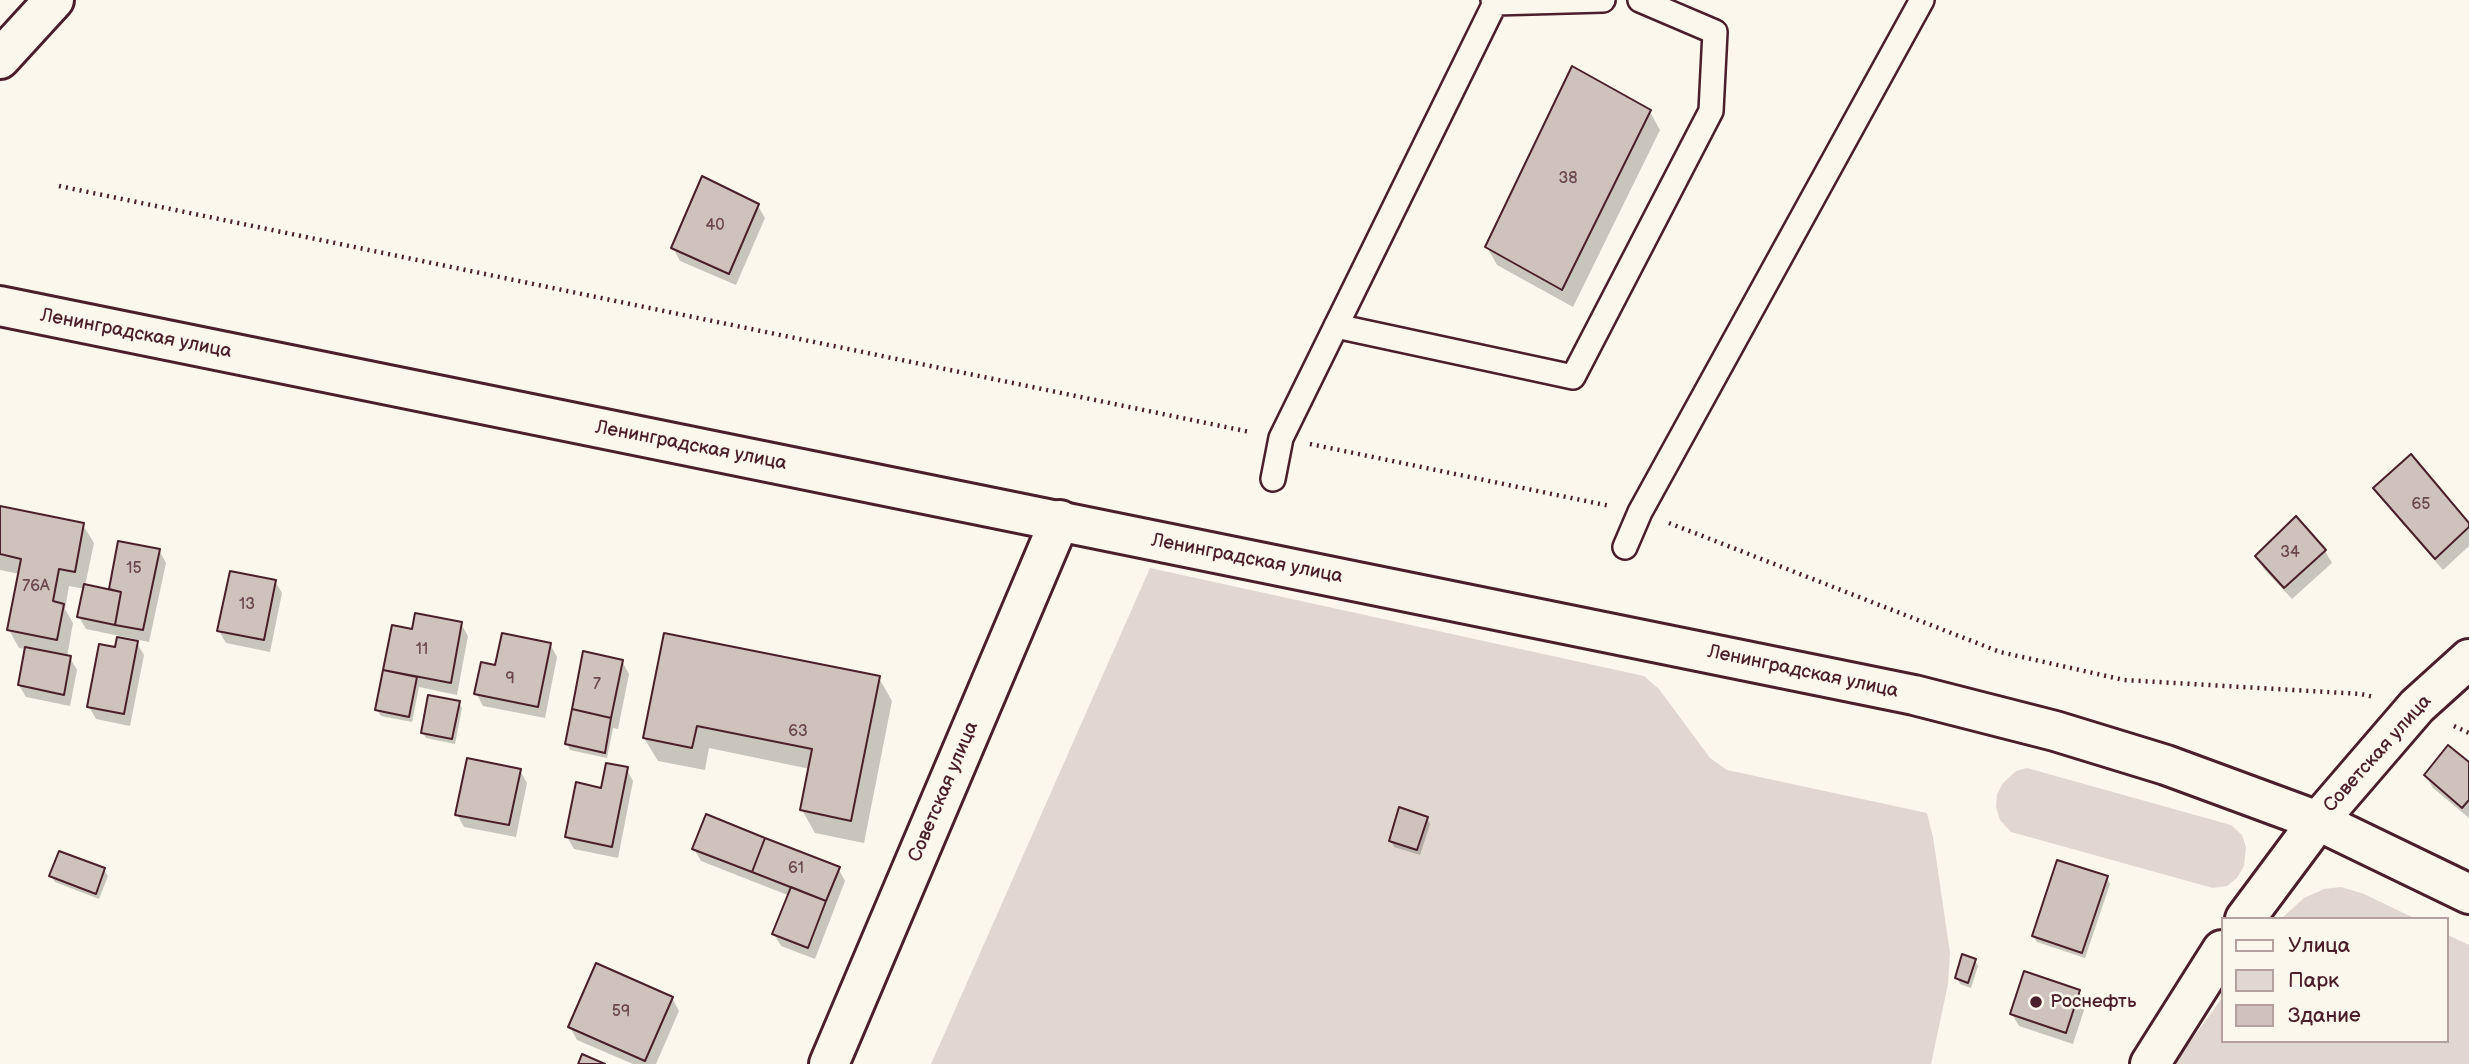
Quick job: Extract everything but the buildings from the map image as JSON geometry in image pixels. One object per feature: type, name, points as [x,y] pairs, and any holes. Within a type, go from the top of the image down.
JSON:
[{"type":"main road","points":[[0,59],[54,0]]},
{"type":"main road","name":"Ленинградская улица","points":[[0,306],[1914,695],[2108,746],[2318,821],[2469,894]]},
{"type":"main road","name":"Советская улица","points":[[829,1064],[1060,520]]},
{"type":"main road","name":"Советская улица","points":[[2246,917],[2318,821],[2417,706],[2469,659]]},
{"type":"main road","points":[[2150,1064],[2220,953]]},
{"type":"lane","points":[[1273,479],[1281,438],[1494,1],[1602,0]]},
{"type":"lane","points":[[1336,326],[1573,377],[1711,111],[1715,32],[1640,0]]},
{"type":"lane","points":[[1625,547],[1640,512],[1922,0]]},
{"type":"green space","points":[[1150,568],[1644,676],[1659,689],[1710,758],[1727,770],[1927,813],[1950,953],[1948,984],[1931,1064],[931,1064]]},
{"type":"green space","points":[[2027,768],[2231,825],[2242,835],[2246,847],[2244,866],[2237,878],[2227,886],[2213,888],[2011,832],[2000,820],[1996,807],[1997,794],[2003,783],[2016,771]]},
{"type":"green space","points":[[2341,887],[2364,894],[2412,917],[2283,917],[2304,898],[2324,889]]},
{"type":"green space","points":[[2448,935],[2469,945],[2469,1064],[2174,1064],[2220,1001],[2220,1043],[2448,1043]]},
{"type":"place","name":"Роснефть","points":[[2036,1002]]}]
